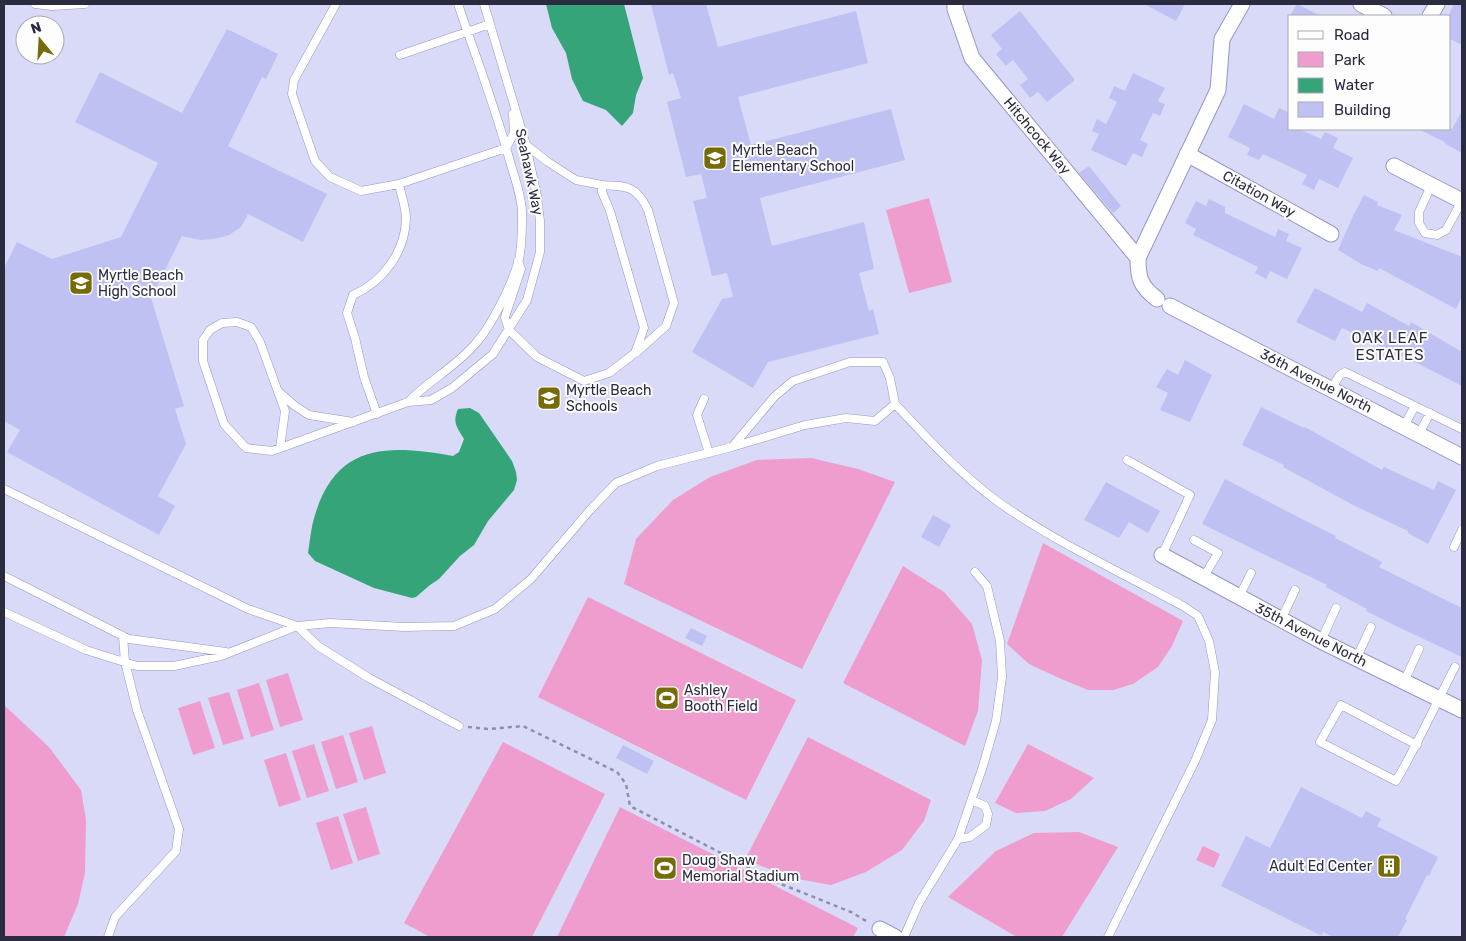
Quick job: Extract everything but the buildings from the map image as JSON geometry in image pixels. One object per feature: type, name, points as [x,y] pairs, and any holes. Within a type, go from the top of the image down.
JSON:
[{"type":"street","name":"Hitchcock Way","points":[[955,4],[972,58],[1138,258]]},
{"type":"street","points":[[1138,258],[1218,90],[1222,39],[1242,4]]},
{"type":"street","points":[[1361,4],[1382,15]]},
{"type":"street","points":[[1431,15],[1437,4]]},
{"type":"street","name":"Citation Way","points":[[1187,154],[1331,234]]},
{"type":"street","points":[[1394,166],[1462,201]]},
{"type":"street","name":"36th Avenue North","points":[[1138,258],[1138,275],[1147,291],[1163,302],[1462,457]]},
{"type":"street","name":"35th Avenue North","points":[[1162,555],[1321,641],[1439,697],[1462,710]]},
{"type":"street","points":[[878,933],[895,937]]},
{"type":"lane","points":[[36,4],[52,6],[85,4]]},
{"type":"lane","points":[[336,4],[294,80],[292,94],[315,161],[330,177],[361,191],[399,184],[506,148],[514,133],[512,102]]},
{"type":"lane","name":"Seahawk Way","points":[[408,402],[421,389],[454,366],[477,342],[494,316],[518,262],[523,216],[516,182],[458,4]]},
{"type":"lane","name":"Seahawk Way","points":[[280,448],[286,411],[260,342],[251,327],[238,322],[222,323],[210,330],[203,340],[203,361],[224,424],[246,448],[272,451],[408,402],[431,400],[452,388],[493,354],[527,300],[540,252],[540,222],[537,196],[526,145],[484,4]]},
{"type":"lane","points":[[400,55],[490,24]]},
{"type":"lane","points":[[518,262],[521,269],[505,317],[509,330],[537,357],[584,381],[609,373],[666,326],[674,302],[648,210],[642,198],[626,186],[602,185],[576,180],[526,145]]},
{"type":"lane","points":[[377,414],[364,377],[347,313],[353,295],[367,289],[384,273],[400,249],[406,218],[399,184]]},
{"type":"lane","points":[[602,185],[602,192],[610,211],[644,328],[635,353]]},
{"type":"lane","points":[[1431,186],[1419,212],[1419,223],[1426,233],[1436,235],[1446,230],[1462,201]]},
{"type":"lane","points":[[732,447],[775,396],[793,380],[850,362],[883,362],[890,378],[895,404],[955,466],[997,501],[1046,532],[1198,616],[1209,641],[1215,672],[1212,720],[1195,761],[1108,937]]},
{"type":"lane","points":[[1331,389],[1340,375],[1345,372],[1462,429]]},
{"type":"lane","name":"Seahawk Way","points":[[278,391],[295,406],[309,414],[355,422]]},
{"type":"lane","points":[[704,399],[697,415],[709,453]]},
{"type":"lane","points":[[4,612],[86,650],[138,666],[174,666],[228,653],[297,626],[330,623],[404,627],[454,626],[495,609],[531,579],[590,510],[616,483],[657,466],[732,447],[805,424],[846,418],[875,421],[895,404]]},
{"type":"lane","points":[[1404,426],[1415,406]]},
{"type":"lane","points":[[1419,434],[1430,413]]},
{"type":"lane","points":[[1128,460],[1190,495],[1162,555]]},
{"type":"lane","points":[[4,489],[248,609],[297,626],[318,646],[369,678],[459,726]]},
{"type":"lane","points":[[1454,547],[1462,530]]},
{"type":"lane","points":[[1194,540],[1218,553],[1203,578]]},
{"type":"lane","points":[[904,937],[919,903],[958,840],[996,721],[1002,677],[1000,641],[987,586],[975,572]]},
{"type":"lane","points":[[1238,597],[1252,572]]},
{"type":"lane","points":[[4,576],[129,639],[228,653]]},
{"type":"lane","points":[[1281,620],[1295,590]]},
{"type":"lane","points":[[1321,641],[1336,608]]},
{"type":"lane","points":[[1356,659],[1372,627]]},
{"type":"lane","points":[[108,937],[115,917],[176,851],[179,829],[137,710],[124,662],[123,636]]},
{"type":"lane","points":[[1404,682],[1419,649]]},
{"type":"lane","points":[[1417,745],[1341,705],[1320,742],[1396,781],[1417,745],[1455,667]]},
{"type":"lane","points":[[958,840],[970,837],[986,825],[988,814],[985,806],[972,800]]},
{"type":"path","points":[[459,726],[489,729],[524,726],[617,772],[626,784],[630,806],[781,884],[851,912],[878,933]]},
{"type":"green space","points":[[929,198],[952,282],[909,293],[886,210]]},
{"type":"green space","points":[[811,458],[858,469],[895,482],[802,669],[624,584],[636,539],[673,500],[710,477],[757,460]]},
{"type":"green space","points":[[1043,543],[1183,621],[1172,646],[1158,667],[1133,684],[1113,690],[1088,690],[1029,664],[1007,644]]},
{"type":"green space","points":[[903,566],[944,592],[972,624],[982,660],[978,711],[965,746],[843,683]]},
{"type":"green space","name":"Ashley Booth Field","points":[[588,597],[796,700],[746,800],[538,697]]},
{"type":"green space","points":[[288,673],[303,720],[280,727],[266,680]]},
{"type":"green space","points":[[259,683],[274,730],[251,737],[237,690]]},
{"type":"green space","points":[[229,692],[244,739],[223,745],[208,698]]},
{"type":"green space","points":[[200,701],[215,748],[193,755],[178,708]]},
{"type":"green space","points":[[4,705],[49,747],[81,790],[86,820],[85,873],[78,904],[64,937],[4,937]]},
{"type":"green space","points":[[372,726],[386,773],[364,780],[349,733]]},
{"type":"green space","points":[[343,735],[358,782],[336,789],[321,742]]},
{"type":"green space","points":[[808,737],[931,800],[924,821],[902,850],[866,872],[831,885],[798,879],[761,866],[746,858]]},
{"type":"green space","points":[[503,742],[605,794],[532,937],[430,937],[404,923]]},
{"type":"green space","points":[[314,744],[329,791],[307,798],[292,751]]},
{"type":"green space","points":[[1028,744],[1094,778],[1071,799],[1045,811],[1016,813],[995,803]]},
{"type":"green space","points":[[286,753],[301,800],[279,807],[264,760]]},
{"type":"green space","points":[[366,807],[380,854],[358,861],[343,814]]},
{"type":"green space","name":"Doug Shaw Memorial Stadium","points":[[620,807],[858,928],[853,937],[557,937]]},
{"type":"green space","points":[[338,816],[353,863],[331,870],[316,823]]},
{"type":"green space","points":[[1079,832],[1118,847],[1062,937],[1017,937],[948,897],[996,851],[1034,833]]},
{"type":"green space","points":[[1203,846],[1220,854],[1214,868],[1196,860]]},
{"type":"water","points":[[546,4],[624,4],[643,78],[636,95],[633,113],[622,126],[606,110],[583,101],[572,79],[566,53],[552,28]]},
{"type":"water","points":[[470,408],[479,413],[512,461],[517,480],[514,490],[488,521],[474,545],[460,556],[439,579],[412,598],[374,588],[315,561],[308,553],[315,515],[325,491],[337,473],[352,461],[369,454],[387,451],[408,450],[453,456],[459,452],[464,439],[456,425],[456,414],[458,409]]},
{"type":"place","name":"Myrtle Beach Elementary School","points":[[715,158]]},
{"type":"place","name":"Myrtle Beach High School","points":[[81,283]]},
{"type":"place","name":"Myrtle Beach Schools","points":[[549,398]]},
{"type":"place","name":"Ashley Booth Field","points":[[667,698]]},
{"type":"place","name":"Adult Ed Center","points":[[1389,866]]},
{"type":"place","name":"Doug Shaw Memorial Stadium","points":[[665,868]]},
{"type":"district","name":"OAK LEAF ESTATES","points":[[1390,346]]}]
